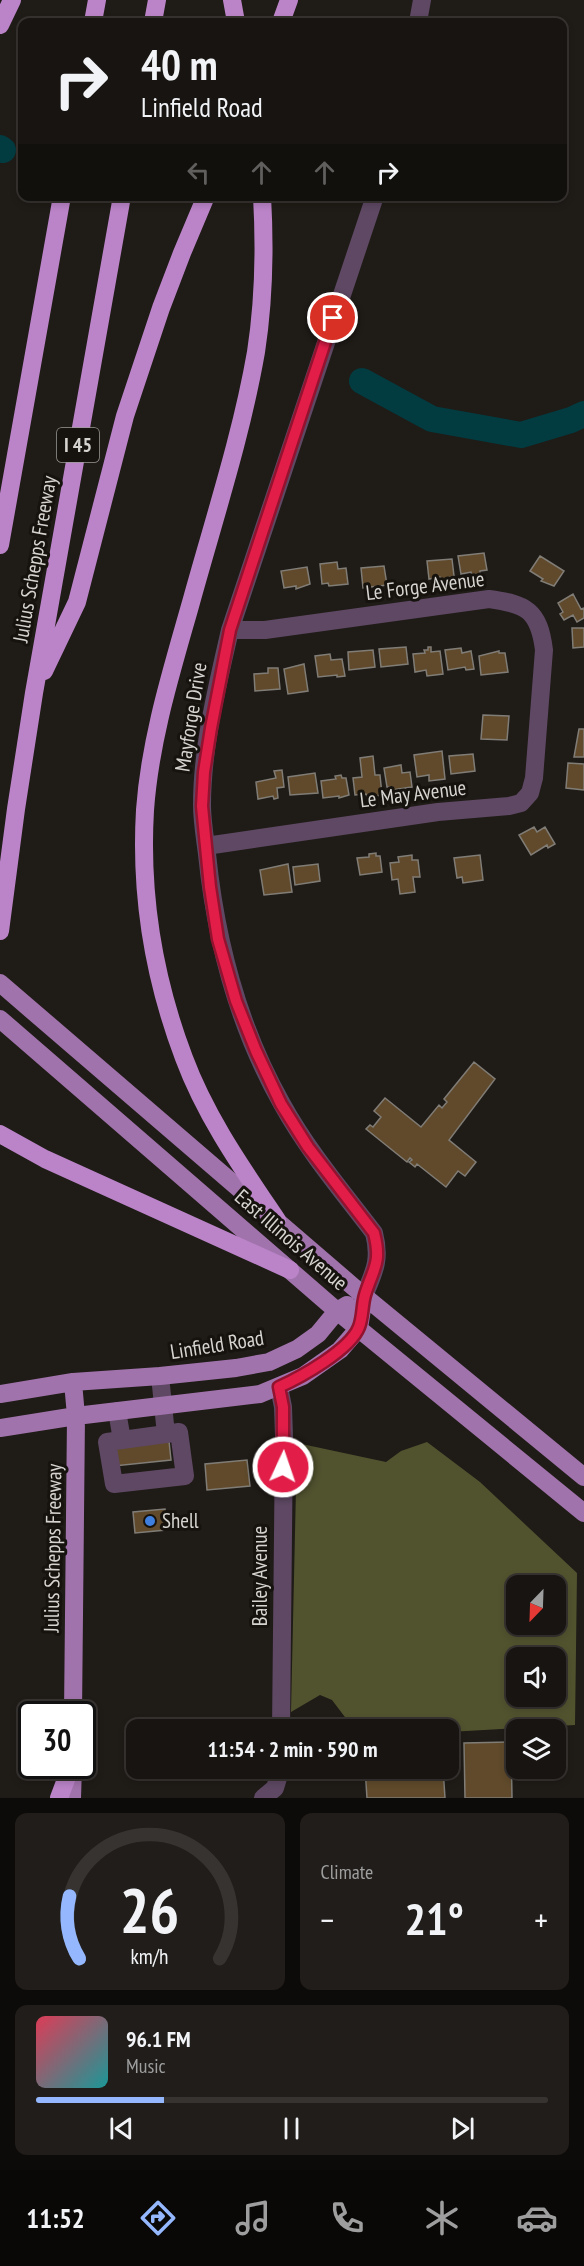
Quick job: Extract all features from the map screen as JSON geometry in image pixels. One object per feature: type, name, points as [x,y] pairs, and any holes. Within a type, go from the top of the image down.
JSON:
[{"type":"highway","points":[[0,25],[12,0]]},
{"type":"highway","points":[[94,18],[97,0]]},
{"type":"highway","points":[[154,18],[157,0]]},
{"type":"highway","points":[[232,0],[235,18]]},
{"type":"highway","points":[[282,18],[289,0]]},
{"type":"highway","name":"Julius Schepps Freeway","points":[[0,545],[61,201]]},
{"type":"highway","name":"Julius Schepps Freeway","points":[[0,931],[34,693],[121,201]]},
{"type":"highway","points":[[34,693],[77,602],[129,405],[161,308],[204,201]]},
{"type":"highway","points":[[262,201],[264,260],[256,350],[233,453],[162,705],[151,756],[144,860],[147,908],[155,960],[184,1060],[228,1148],[277,1220]]},
{"type":"highway","points":[[0,1134],[45,1159],[290,1270]]},
{"type":"highway","points":[[59,1798],[67,1779]]},
{"type":"main road","name":"East Illinois Avenue","points":[[0,982],[364,1296],[584,1477]]},
{"type":"main road","name":"East Illinois Avenue","points":[[0,1019],[337,1311],[584,1513]]},
{"type":"main road","name":"Linfield Road","points":[[0,1394],[73,1382],[160,1376],[269,1362],[297,1349],[318,1334],[337,1311],[364,1296]]},
{"type":"main road","points":[[0,1428],[76,1416],[260,1394],[303,1376],[340,1350],[359,1328],[364,1296]]},
{"type":"main road","name":"Julius Schepps Freeway","points":[[73,1382],[76,1416],[74,1701]]},
{"type":"main road","points":[[72,1779],[72,1798]]},
{"type":"street","points":[[419,18],[422,0]]},
{"type":"street","name":"Mayforge Drive","points":[[364,1296],[377,1265],[378,1248],[374,1233],[308,1147],[281,1104],[256,1051],[236,1001],[218,939],[202,806],[204,772],[218,684],[230,630],[373,201]]},
{"type":"street","name":"Le Forge Avenue","points":[[230,630],[265,630],[489,599],[510,602],[525,607],[535,617],[542,633],[544,650],[540,701]]},
{"type":"street","name":"Le May Avenue","points":[[206,846],[438,813],[509,806],[521,802],[530,793],[534,778],[540,701]]},
{"type":"street","points":[[160,1376],[166,1434]]},
{"type":"street","name":"Bailey Avenue","points":[[279,1387],[283,1407],[284,1436],[281,1719]]},
{"type":"street","points":[[117,1412],[122,1440]]},
{"type":"street","points":[[179,1432],[185,1476],[114,1484],[106,1442],[122,1440],[179,1432]]},
{"type":"street","points":[[263,1798],[275,1788],[278,1779]]},
{"type":"green space","points":[[427,1442],[480,1482],[577,1573],[575,1725],[566,1726],[566,1719],[506,1719],[506,1729],[459,1731],[459,1719],[346,1719],[332,1700],[320,1695],[291,1712],[297,1443],[386,1462],[401,1451]]},
{"type":"building","points":[[484,553],[487,570],[480,571],[480,574],[472,575],[471,572],[461,574],[458,556]]},
{"type":"building","points":[[540,556],[564,571],[554,586],[541,581],[543,579],[530,571]]},
{"type":"building","points":[[452,559],[454,576],[441,580],[440,577],[429,579],[427,561]]},
{"type":"building","points":[[337,562],[338,569],[346,568],[348,584],[329,586],[328,583],[322,584],[320,564]]},
{"type":"building","points":[[384,566],[387,585],[363,588],[361,568]]},
{"type":"building","points":[[307,567],[310,584],[296,589],[296,586],[284,588],[281,571]]},
{"type":"building","points":[[573,594],[581,609],[584,608],[584,618],[577,622],[573,615],[564,620],[558,603]]},
{"type":"building","points":[[572,628],[584,628],[584,647],[573,648]]},
{"type":"building","points":[[406,647],[408,664],[381,667],[379,649]]},
{"type":"building","points":[[428,647],[431,647],[431,652],[440,651],[443,674],[427,676],[426,670],[415,672],[413,654],[425,653],[424,650],[428,650]]},
{"type":"building","points":[[461,648],[462,653],[471,651],[474,669],[466,670],[465,667],[448,670],[445,650]]},
{"type":"building","points":[[373,650],[375,667],[349,670],[348,652]]},
{"type":"building","points":[[499,651],[499,653],[505,653],[508,672],[481,675],[479,656]]},
{"type":"building","points":[[330,654],[331,660],[342,659],[345,676],[318,677],[315,656]]},
{"type":"building","points":[[304,664],[308,691],[288,694],[284,669]]},
{"type":"building","points":[[268,668],[278,668],[280,689],[255,691],[254,674],[268,673]]},
{"type":"building","points":[[483,715],[509,716],[507,740],[481,739]]},
{"type":"building","points":[[579,729],[584,729],[584,757],[574,757]]},
{"type":"building","points":[[442,751],[445,779],[429,781],[429,775],[417,777],[414,755]]},
{"type":"building","points":[[473,754],[475,771],[451,774],[449,756]]},
{"type":"building","points":[[373,756],[375,775],[380,775],[382,795],[367,797],[366,794],[355,795],[353,778],[362,777],[360,758]]},
{"type":"building","points":[[568,763],[584,764],[584,790],[566,788]]},
{"type":"building","points":[[401,765],[402,773],[410,772],[412,787],[392,790],[392,787],[387,787],[384,768]]},
{"type":"building","points":[[282,770],[284,787],[277,788],[278,798],[274,799],[273,796],[258,799],[256,782],[276,778],[274,771]]},
{"type":"building","points":[[315,773],[318,793],[290,795],[288,777]]},
{"type":"building","points":[[341,775],[342,778],[346,778],[349,795],[339,798],[339,796],[323,798],[321,781],[336,779],[335,776]]},
{"type":"building","points":[[534,827],[537,832],[545,827],[555,844],[548,848],[547,845],[531,855],[519,835]]},
{"type":"building","points":[[376,853],[376,856],[380,856],[382,872],[360,875],[357,858],[369,857],[369,854]]},
{"type":"building","points":[[412,855],[412,860],[418,860],[420,877],[413,877],[415,892],[400,894],[398,879],[392,880],[390,863],[399,862],[398,857]]},
{"type":"building","points":[[480,855],[483,880],[463,883],[462,877],[457,878],[454,858]]},
{"type":"building","points":[[288,864],[292,892],[264,895],[260,870]]},
{"type":"building","points":[[318,864],[320,881],[295,885],[293,867]]},
{"type":"building","points":[[474,1062],[495,1079],[449,1140],[476,1162],[465,1176],[458,1171],[446,1187],[417,1164],[415,1167],[409,1162],[412,1160],[410,1158],[407,1162],[366,1129],[370,1125],[373,1127],[381,1117],[374,1111],[385,1098],[421,1127],[439,1105],[442,1108],[447,1102],[444,1099]]},
{"type":"building","name":"Shell","points":[[169,1441],[171,1460],[114,1466],[112,1447]]},
{"type":"building","points":[[247,1460],[250,1486],[207,1490],[205,1464]]},
{"type":"building","name":"Shell","points":[[165,1509],[166,1530],[135,1533],[133,1512]]},
{"type":"building","points":[[506,1742],[506,1779],[512,1779],[512,1798],[465,1798],[464,1743]]},
{"type":"building","points":[[366,1779],[444,1779],[445,1798],[367,1798]]},
{"type":"waterway","points":[[362,381],[432,419],[521,435],[584,414]]},
{"type":"place","name":"Shell","points":[[150,1521]]},
{"type":"route","points":[[283,1467],[283,1407],[279,1387],[303,1376],[323,1363],[340,1350],[359,1328],[364,1296],[377,1265],[378,1248],[374,1233],[308,1147],[281,1104],[236,1001],[218,939],[202,806],[204,772],[218,684],[230,630],[333,318]]}]
